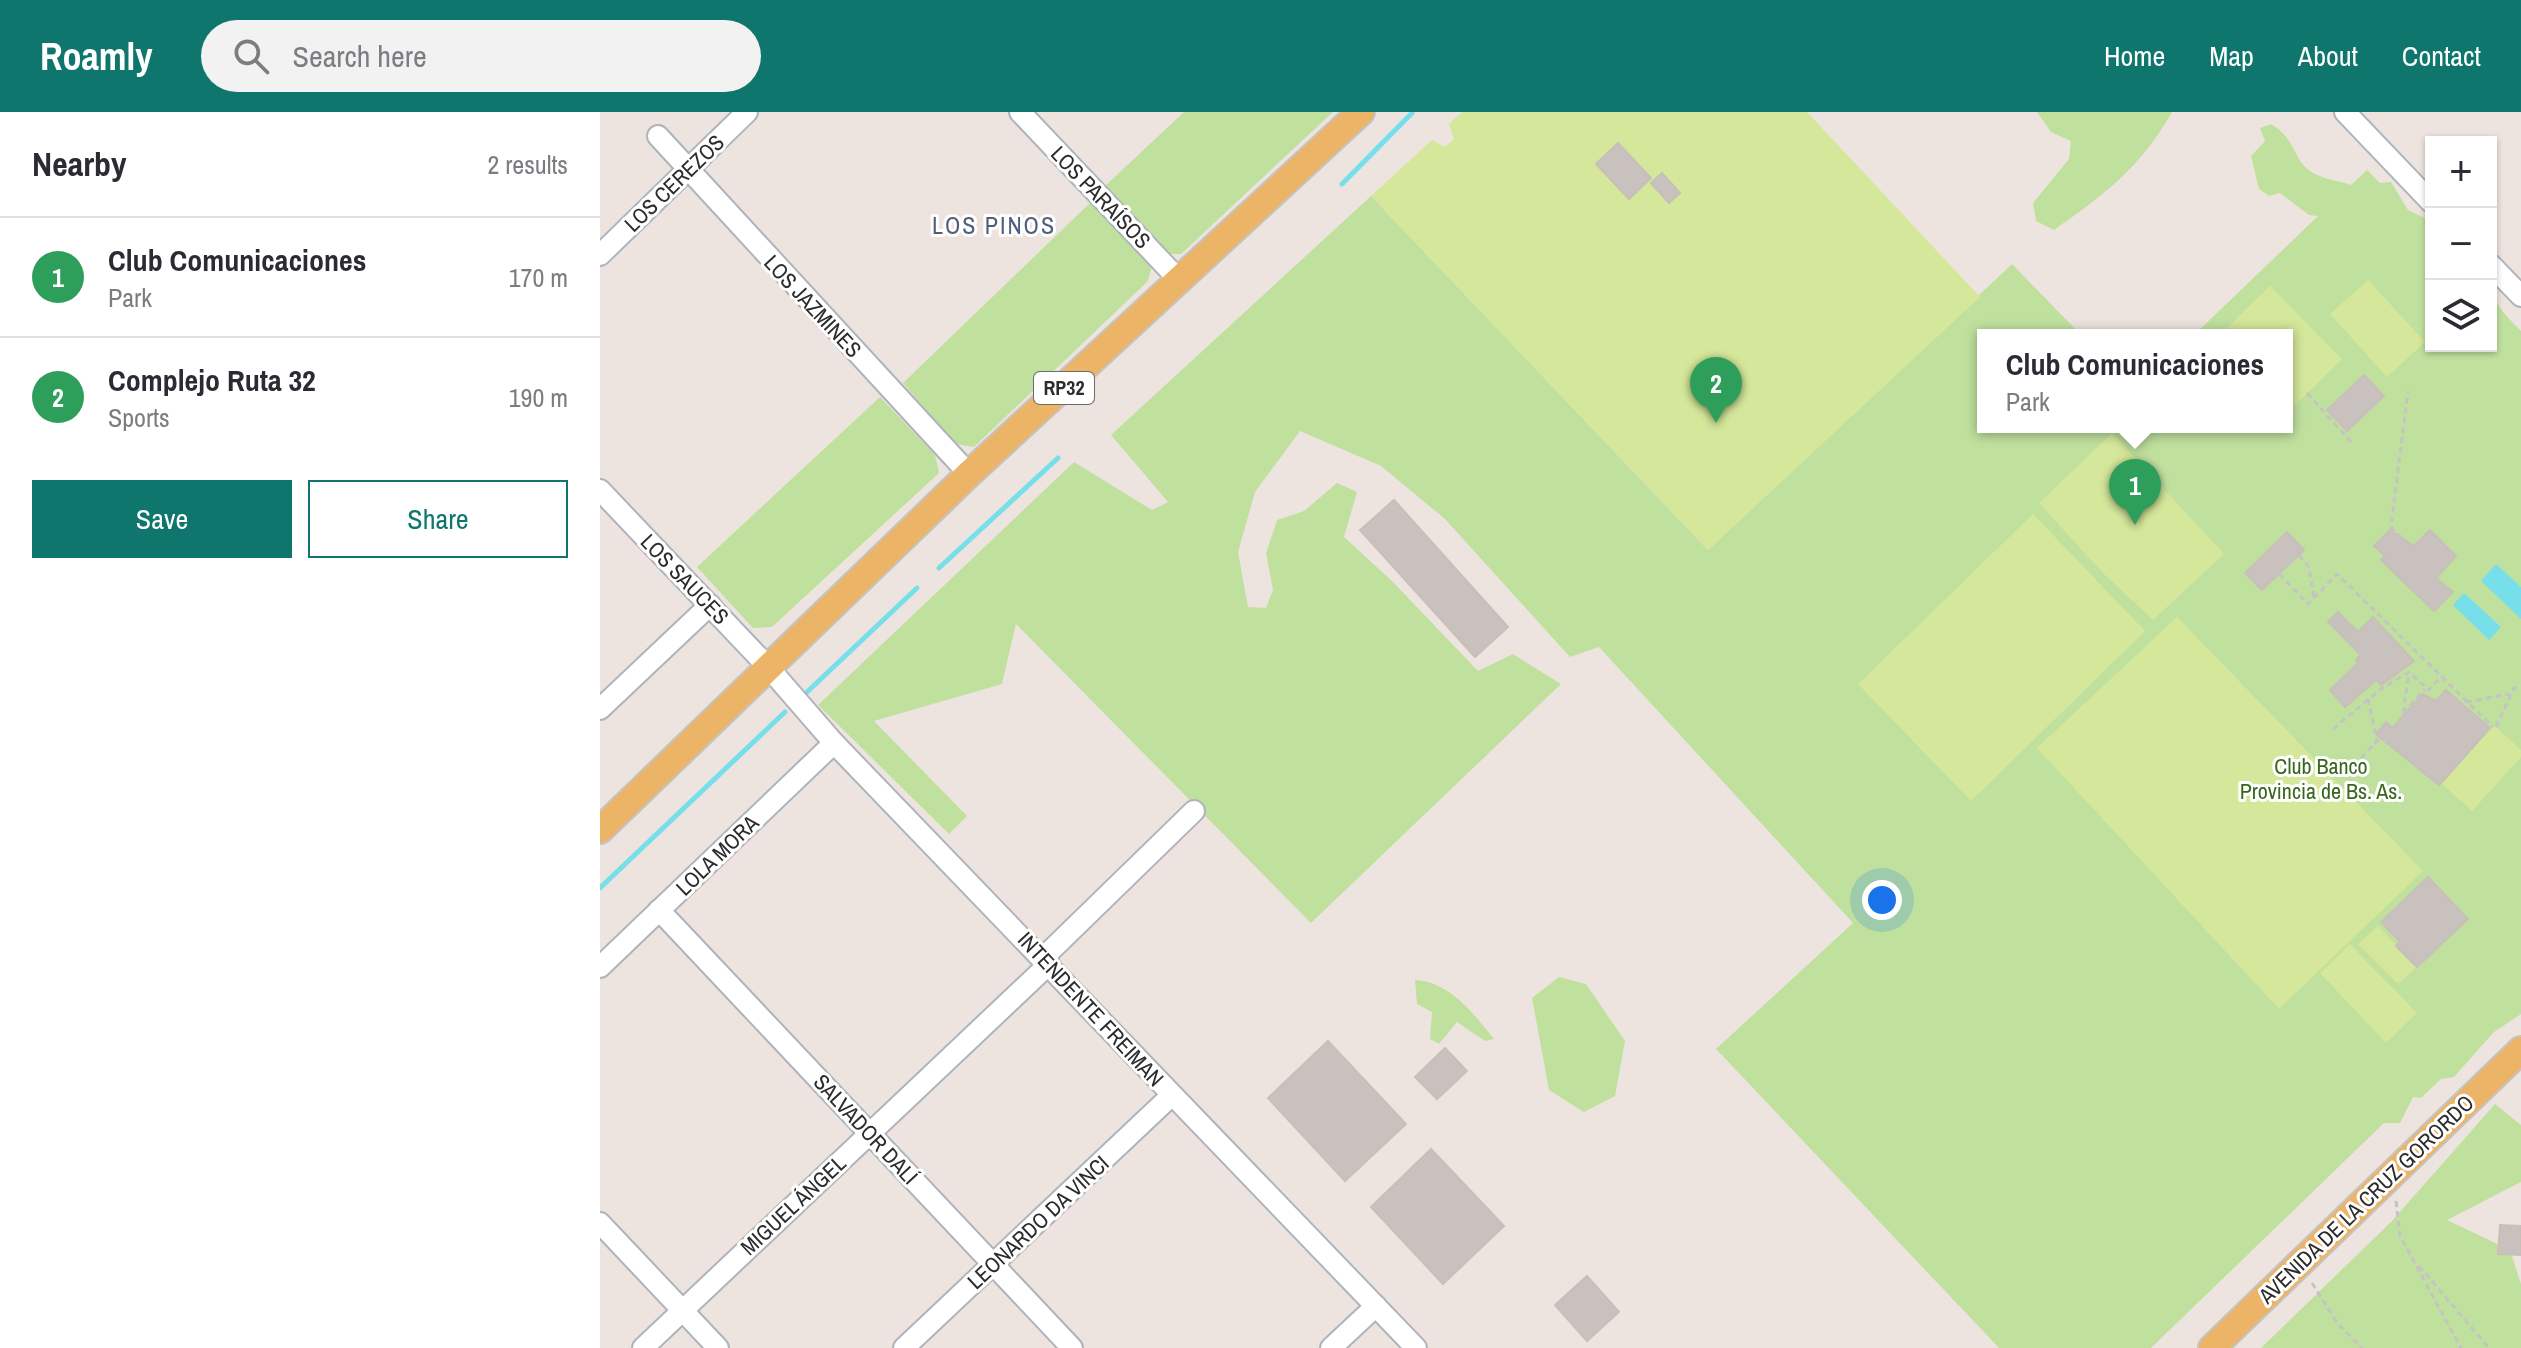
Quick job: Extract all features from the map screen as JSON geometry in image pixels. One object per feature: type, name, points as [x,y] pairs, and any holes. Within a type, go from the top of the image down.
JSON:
[{"type":"main road","name":"RP32","points":[[600,830],[969,474],[1181,282],[1361,112]]},
{"type":"main road","name":"AVENIDA DE LA CRUZ GORORDO","points":[[2212,1348],[2521,1050]]},
{"type":"street","name":"LOS CEREZOS","points":[[600,255],[747,112]]},
{"type":"street","name":"LOS PARAÍSOS","points":[[1020,112],[1181,282]]},
{"type":"street","points":[[2349,113],[2425,195]]},
{"type":"street","name":"LOS JAZMINES","points":[[658,136],[969,474]]},
{"type":"street","points":[[2497,271],[2521,296]]},
{"type":"street","name":"LOS SAUCES","points":[[600,490],[769,668]]},
{"type":"street","points":[[600,709],[710,605]]},
{"type":"street","name":"INTENDENTE FREIMAN","points":[[769,668],[834,743],[1416,1348]]},
{"type":"street","name":"LOLA MORA","points":[[600,967],[834,743]]},
{"type":"street","name":"MIGUEL ÁNGEL","points":[[643,1348],[870,1133],[1194,811]]},
{"type":"street","name":"SALVADOR DALÍ","points":[[659,910],[1072,1348]]},
{"type":"street","name":"LEONARDO DA VINCI","points":[[904,1348],[1172,1095]]},
{"type":"street","points":[[600,1223],[718,1348]]},
{"type":"street","points":[[1331,1348],[1376,1306]]},
{"type":"path","points":[[2402,538],[2391,527],[2408,391]]},
{"type":"path","points":[[2307,393],[2352,443]]},
{"type":"path","points":[[2299,555],[2309,567],[2314,598]]},
{"type":"path","points":[[2279,574],[2308,604],[2337,574],[2440,678],[2495,727],[2510,694],[2514,688],[2521,688]]},
{"type":"path","points":[[2409,672],[2429,690],[2440,678]]},
{"type":"path","points":[[2333,729],[2368,699],[2409,672]]},
{"type":"path","points":[[2361,758],[2377,741],[2406,741],[2403,713],[2409,672]]},
{"type":"path","points":[[2403,713],[2426,687]]},
{"type":"path","points":[[2466,702],[2510,694]]},
{"type":"path","points":[[2368,699],[2377,741]]},
{"type":"path","points":[[2393,1173],[2400,1236],[2461,1348]]},
{"type":"path","points":[[2413,1259],[2489,1348]]},
{"type":"path","points":[[2299,1263],[2338,1324],[2362,1348]]},
{"type":"green space","points":[[1184,112],[1333,112],[1181,254],[1170,254],[1105,186]]},
{"type":"green space","points":[[1462,112],[1807,112],[1980,297],[1708,550],[1371,196],[1432,140],[1445,147],[1454,139],[1449,124]]},
{"type":"green space","points":[[2037,112],[2172,112],[2147,149],[2120,178],[2054,230],[2036,221],[2033,203],[2069,159],[2071,141],[2051,132]]},
{"type":"green space","name":"Club Banco Provincia de Bs. As.","points":[[2271,124],[2285,136],[2301,162],[2322,177],[2351,185],[2367,170],[2380,183],[2391,182],[2408,210],[2425,218],[2425,352],[2497,352],[2497,302],[2521,331],[2521,1014],[2494,1032],[2454,1077],[2441,1079],[2421,1098],[2413,1097],[2400,1123],[2384,1123],[2151,1348],[1999,1348],[1716,1049],[1853,923],[1599,647],[1570,657],[1445,519],[1381,466],[1300,431],[1255,492],[1238,552],[1248,607],[1266,608],[1273,590],[1266,553],[1277,520],[1304,511],[1337,483],[1357,492],[1344,537],[1391,580],[1478,671],[1513,654],[1561,684],[1311,923],[1016,624],[1002,684],[874,721],[967,816],[949,834],[818,705],[1074,462],[1152,510],[1168,502],[1111,435],[1371,196],[1708,550],[2012,264],[2075,329],[1977,329],[1977,433],[2293,433],[2293,329],[2200,329],[2318,216],[2309,215],[2280,193],[2269,196],[2259,189],[2251,156],[2265,141],[2260,128]]},
{"type":"green space","points":[[1091,202],[1152,266],[1148,281],[974,447],[955,444],[903,383]]},
{"type":"green space","points":[[2368,280],[2425,342],[2387,377],[2330,314]]},
{"type":"green space","points":[[2270,286],[2342,359],[2293,407],[2293,329],[2226,329]]},
{"type":"green space","points":[[880,397],[935,455],[939,473],[772,627],[753,628],[697,567]]},
{"type":"green space","points":[[2112,433],[2224,554],[2153,620],[2103,573],[2039,503]]},
{"type":"green space","points":[[2033,514],[2145,631],[1971,801],[1858,684]]},
{"type":"green space","name":"Club Banco Provincia de Bs. As.","points":[[2177,617],[2423,871],[2279,1009],[2037,748]]},
{"type":"green space","points":[[2494,725],[2521,750],[2521,757],[2472,811],[2442,784]]},
{"type":"green space","points":[[2378,926],[2417,967],[2398,984],[2358,944]]},
{"type":"green space","points":[[2350,944],[2417,1013],[2386,1043],[2320,973]]},
{"type":"green space","points":[[1559,977],[1586,984],[1625,1041],[1615,1096],[1584,1112],[1549,1090],[1532,998]]},
{"type":"green space","points":[[1415,980],[1450,992],[1494,1039],[1485,1041],[1457,1022],[1439,1044],[1430,1039],[1432,1012],[1417,1004]]},
{"type":"green space","points":[[2495,1104],[2521,1125],[2521,1182],[2447,1220],[2510,1250],[2521,1284],[2521,1348],[2261,1348],[2392,1221]]},
{"type":"water","points":[[2496,564],[2521,587],[2521,619],[2481,581]]},
{"type":"water","points":[[2464,593],[2501,627],[2489,640],[2453,605]]},
{"type":"building","points":[[1618,143],[1651,178],[1629,199],[1596,164]]},
{"type":"building","points":[[1662,173],[1680,193],[1669,203],[1651,183]]},
{"type":"building","points":[[2364,375],[2384,396],[2347,431],[2327,410]]},
{"type":"building","points":[[1394,500],[1508,627],[1475,657],[1360,530]]},
{"type":"building","points":[[2390,530],[2414,546],[2430,530],[2456,556],[2436,578],[2453,592],[2434,611],[2381,560],[2385,556],[2374,546]]},
{"type":"building","points":[[2287,532],[2304,550],[2262,590],[2245,573]]},
{"type":"building","points":[[2338,612],[2358,632],[2373,617],[2414,661],[2381,685],[2376,680],[2345,707],[2330,690],[2358,663],[2356,660],[2361,655],[2328,622]]},
{"type":"building","points":[[2446,690],[2490,728],[2439,785],[2376,734],[2386,722],[2392,728],[2423,694],[2436,701]]},
{"type":"building","points":[[2428,877],[2468,919],[2417,967],[2396,946],[2400,942],[2381,922]]},
{"type":"building","points":[[1328,1041],[1406,1124],[1345,1181],[1268,1098]]},
{"type":"building","points":[[1445,1048],[1467,1071],[1437,1099],[1415,1077]]},
{"type":"building","points":[[1431,1149],[1504,1226],[1443,1284],[1371,1207]]},
{"type":"building","points":[[2500,1225],[2521,1226],[2521,1255],[2498,1254]]},
{"type":"building","points":[[1587,1276],[1619,1312],[1587,1341],[1555,1305]]},
{"type":"waterway","points":[[1342,184],[1412,113]]},
{"type":"waterway","points":[[939,568],[1058,458]]},
{"type":"waterway","points":[[807,692],[917,588]]},
{"type":"waterway","points":[[600,888],[785,712]]},
{"type":"place","name":"Complejo Ruta 32","points":[[1716,423]]},
{"type":"place","name":"Club Comunicaciones","points":[[2135,525]]},
{"type":"district","name":"LOS PINOS","points":[[994,226]]}]
